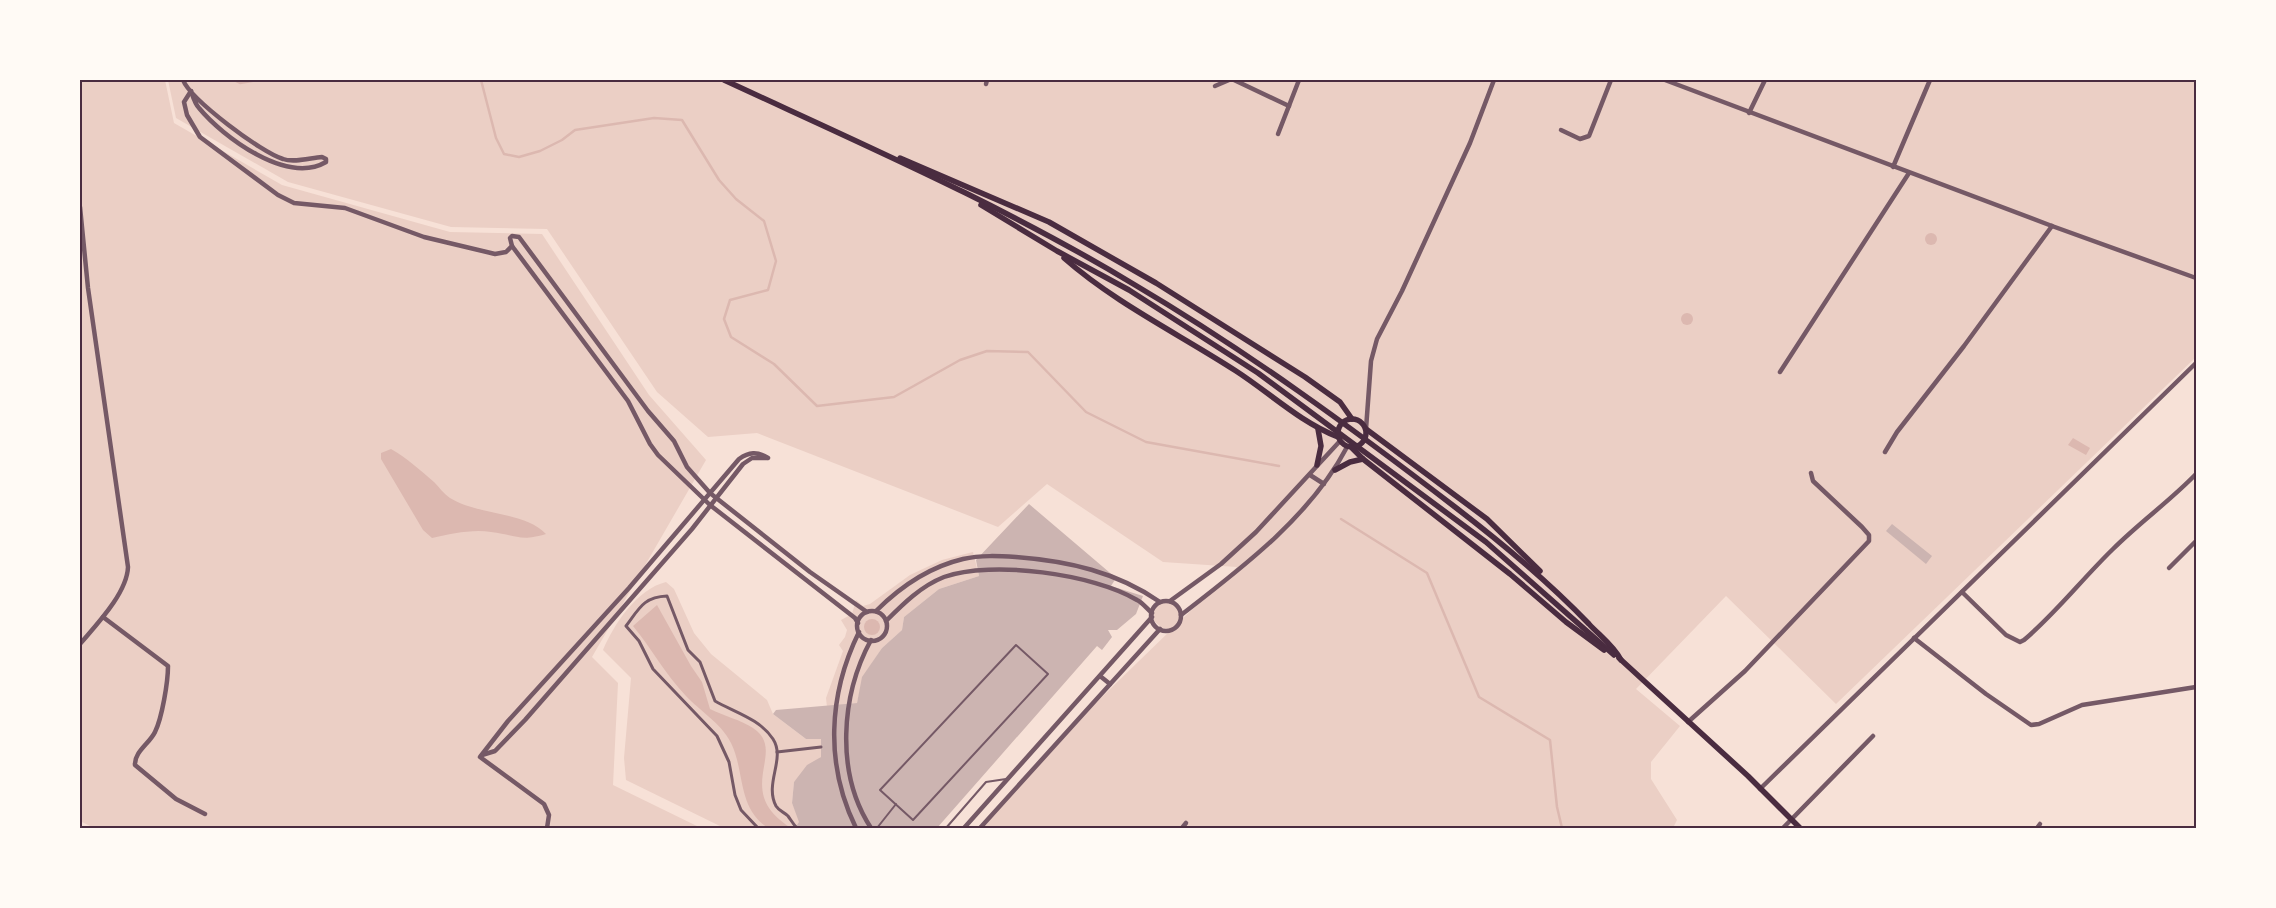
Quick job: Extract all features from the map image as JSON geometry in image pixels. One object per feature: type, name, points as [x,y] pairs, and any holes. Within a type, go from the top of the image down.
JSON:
[{"type":"main road","points":[[724,80],[1041,232],[1136,285],[1257,362],[1370,442],[1478,525],[1550,584]]},
{"type":"main road","points":[[890,158],[901,158],[1049,222],[1244,337],[1340,402],[1352,419],[1361,422],[1366,428],[1487,519],[1531,561],[1618,658]]},
{"type":"main road","points":[[957,191],[1057,251],[1129,290],[1258,373],[1322,418],[1486,542],[1618,658],[1800,828]]},
{"type":"main road","points":[[1057,251],[1108,290],[1238,372],[1318,429],[1339,439],[1510,574],[1566,622],[1618,658]]},
{"type":"main road","points":[[1339,439],[1341,424],[1352,419]]},
{"type":"main road","points":[[1350,447],[1364,442],[1366,428]]},
{"type":"main road","points":[[1317,465],[1321,446],[1318,429]]},
{"type":"main road","points":[[1335,470],[1350,462],[1363,459]]},
{"type":"street","points":[[183,80],[191,91],[216,115],[271,154],[285,160],[322,157],[326,159],[326,162],[307,166],[283,167],[260,157],[215,124],[198,107],[191,91]]},
{"type":"street","points":[[1215,86],[1229,80]]},
{"type":"street","points":[[1234,80],[1290,106]]},
{"type":"street","points":[[1278,134],[1299,80]]},
{"type":"street","points":[[1366,428],[1371,361],[1376,340],[1402,292],[1470,143],[1494,80]]},
{"type":"street","points":[[1561,130],[1580,139],[1589,136],[1611,80]]},
{"type":"street","points":[[1665,80],[1909,173],[2196,278]]},
{"type":"street","points":[[1749,113],[1765,80]]},
{"type":"street","points":[[1894,167],[1930,80]]},
{"type":"street","points":[[191,91],[184,102],[187,115],[200,137],[278,195],[294,203],[345,208],[424,237],[495,254],[506,252],[512,246]]},
{"type":"street","points":[[1780,372],[1909,173]]},
{"type":"street","points":[[80,207],[88,288],[128,566],[123,584],[103,617],[80,644]]},
{"type":"street","points":[[1885,452],[1896,432],[1964,346],[2052,226]]},
{"type":"street","points":[[856,828],[840,790],[835,760],[835,717],[838,686],[849,652],[859,632],[858,623],[855,618],[817,587],[704,500],[650,444],[628,401],[512,246],[510,238],[517,236],[648,410],[667,431],[687,467],[710,493],[810,572],[867,612],[876,611],[892,594],[918,577],[963,559],[992,556],[1028,558],[1087,567],[1144,590],[1160,602],[1170,601],[1221,564],[1256,532],[1310,474],[1339,439]]},
{"type":"street","points":[[1760,789],[2196,363]]},
{"type":"street","points":[[1181,615],[1265,545],[1324,484],[1350,447]]},
{"type":"street","points":[[482,754],[495,751],[504,744],[717,498],[743,464],[752,458],[768,458],[756,453],[747,454],[739,459],[629,588],[508,721],[482,754],[480,757],[544,804],[548,815],[547,828]]},
{"type":"street","points":[[1688,722],[1744,671],[1869,541],[1869,535],[1814,481],[1811,473]]},
{"type":"street","points":[[1310,474],[1324,484]]},
{"type":"street","points":[[1962,592],[2006,635],[2020,642],[2030,635],[2115,547],[2144,520],[2174,497],[2196,474]]},
{"type":"street","points":[[2169,568],[2196,542]]},
{"type":"street","points":[[870,828],[854,791],[847,757],[847,716],[852,684],[862,657],[871,640],[884,635],[886,621],[924,588],[943,578],[985,569],[1050,574],[1108,587],[1138,600],[1152,615],[1160,628],[1170,630],[1179,624],[1181,615],[1178,606],[1170,601]]},
{"type":"street","points":[[758,828],[741,810],[729,762],[717,736],[653,669],[638,640],[626,626],[642,604],[654,596],[667,596],[688,650],[700,662],[715,701],[762,727],[773,739],[777,752],[772,789],[774,802],[777,808],[788,816],[797,828]]},
{"type":"street","points":[[964,828],[1100,676],[1152,615],[1160,602]]},
{"type":"street","points":[[876,611],[886,621]]},
{"type":"street","points":[[858,623],[867,612]]},
{"type":"street","points":[[103,617],[168,666],[158,726],[151,740],[136,756],[135,765],[176,799],[205,814]]},
{"type":"street","points":[[980,828],[1160,628]]},
{"type":"street","points":[[859,632],[871,640]]},
{"type":"street","points":[[1914,638],[1986,694],[2032,725],[2039,724],[2082,705],[2196,687]]},
{"type":"street","points":[[1100,676],[1110,684]]},
{"type":"street","points":[[1783,828],[1873,736]]},
{"type":"street","points":[[777,752],[821,747]]},
{"type":"street","points":[[1182,828],[1186,822]]},
{"type":"lane","points":[[1016,645],[1048,674],[913,820],[896,804],[880,790],[1016,645]]},
{"type":"lane","points":[[946,828],[986,782],[1008,779]]},
{"type":"lane","points":[[877,828],[896,804]]},
{"type":"shaded area","points":[[80,80],[165,80],[174,123],[282,185],[450,232],[542,234],[649,395],[706,460],[592,657],[618,683],[613,785],[701,828],[94,828],[80,821]]},
{"type":"shaded area","points":[[168,80],[2196,80],[2196,357],[1836,704],[1726,596],[1636,689],[1680,726],[1651,762],[1651,779],[1677,820],[1673,828],[978,828],[1074,724],[1172,629],[1162,628],[1154,621],[1153,613],[1156,608],[1165,602],[1171,603],[1176,606],[1179,612],[1180,621],[1237,567],[1163,562],[1047,484],[998,527],[757,433],[708,437],[657,392],[547,229],[451,227],[288,182],[176,118]]},
{"type":"shaded area","points":[[1929,233],[1933,233],[1937,239],[1933,245],[1929,245],[1925,241],[1925,237]]},
{"type":"shaded area","points":[[1685,313],[1689,313],[1693,319],[1689,325],[1685,325],[1681,321],[1681,317]]},
{"type":"shaded area","points":[[2073,438],[2090,448],[2086,455],[2068,445]]},
{"type":"shaded area","points":[[391,449],[403,456],[450,498],[475,508],[526,521],[546,534],[524,538],[476,531],[432,538],[423,530],[381,459],[381,453]]},
{"type":"shaded area","points":[[973,552],[979,576],[939,589],[904,617],[902,630],[882,648],[863,677],[857,703],[827,707],[826,698],[843,651],[839,645],[845,637],[847,630],[841,620],[852,614],[856,600],[863,606],[870,604],[910,575],[942,560]]},
{"type":"shaded area","points":[[666,582],[674,589],[694,633],[711,654],[767,700],[773,714],[806,739],[821,739],[821,757],[794,782],[792,803],[803,828],[724,828],[626,780],[624,758],[631,678],[603,650],[613,629],[636,600],[655,586]]},
{"type":"shaded area","points":[[657,605],[702,682],[710,709],[748,725],[763,738],[766,748],[762,786],[765,800],[774,814],[791,828],[768,828],[758,820],[746,800],[735,754],[727,736],[716,723],[678,688],[633,626]]},
{"type":"shaded area","points":[[869,619],[875,619],[880,624],[878,633],[869,635],[864,630],[864,624]]},
{"type":"building","points":[[1029,504],[1116,578],[1111,586],[1143,596],[1136,614],[1117,630],[1108,630],[1112,637],[1102,650],[1097,646],[937,828],[795,828],[799,822],[792,803],[794,782],[807,765],[821,757],[821,739],[806,739],[773,714],[776,710],[857,703],[862,677],[882,648],[902,630],[904,617],[939,589],[979,576],[976,560]]},
{"type":"building","points":[[1892,524],[1932,556],[1926,564],[1886,531]]},
{"type":"waterway","points":[[234,80],[240,83],[257,80]]},
{"type":"waterway","points":[[481,80],[496,138],[504,154],[519,157],[540,151],[562,140],[575,130],[654,118],[682,120],[719,180],[736,199],[764,221],[776,261],[768,290],[730,300],[724,319],[731,337],[774,364],[817,406],[894,397],[960,360],[987,351],[1028,352],[1086,412],[1146,442],[1279,466]]},
{"type":"waterway","points":[[1341,519],[1427,573],[1479,697],[1550,740],[1557,807],[1562,828]]}]
